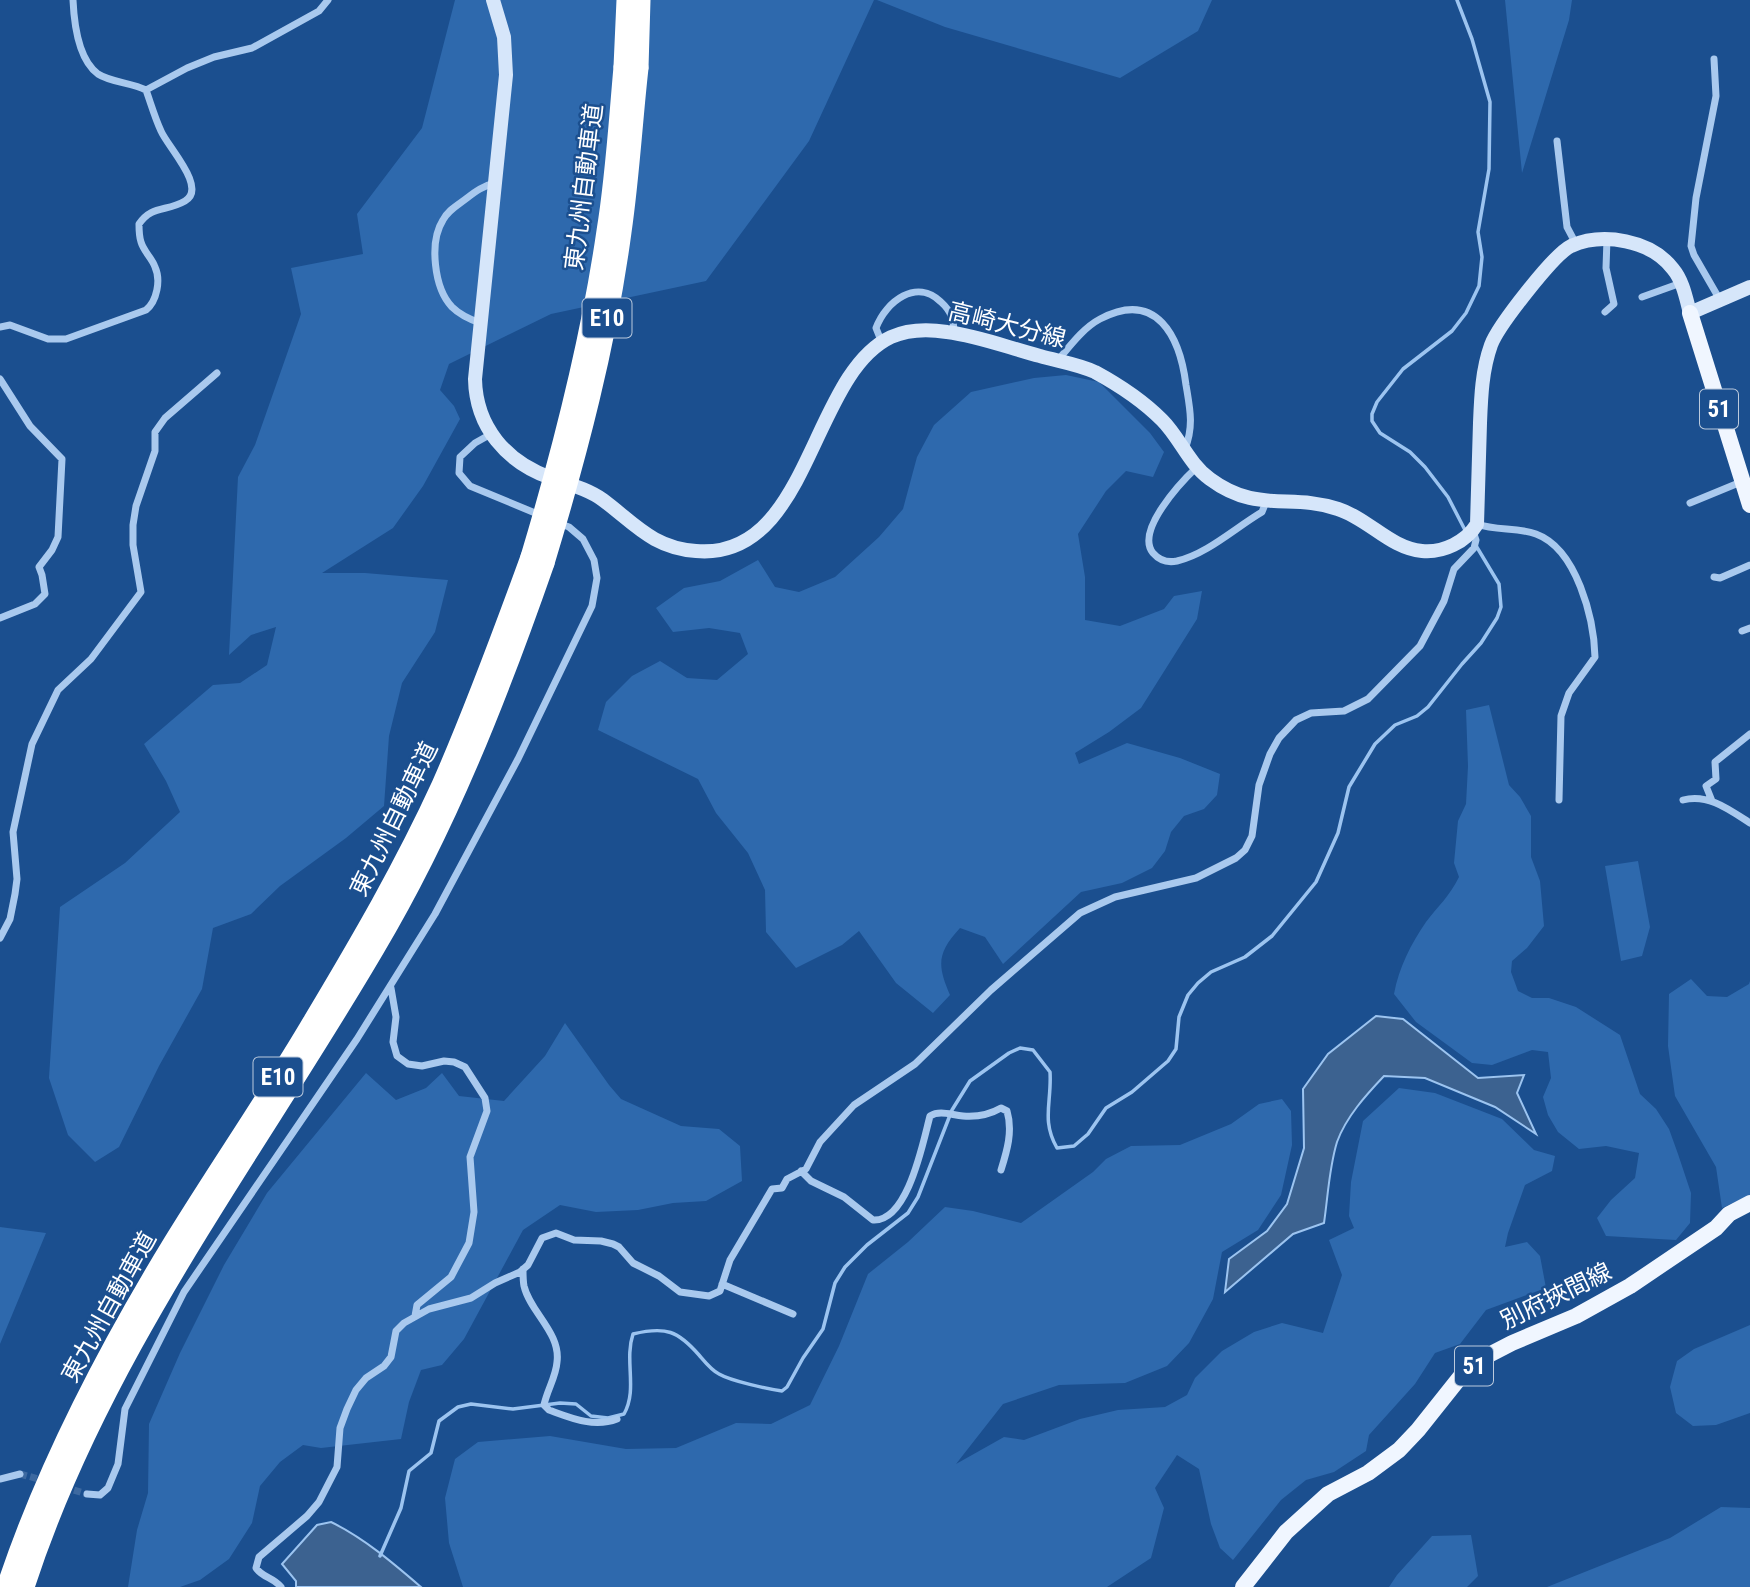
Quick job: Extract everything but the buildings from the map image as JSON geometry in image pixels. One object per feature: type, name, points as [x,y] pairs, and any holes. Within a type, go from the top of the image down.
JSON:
[{"type":"highway","name":"東九州自動車道","points":[[626,0],[631,67]]},
{"type":"highway","name":"東九州自動車道","points":[[24,1587],[95,1416],[143,1326],[328,1029],[417,872],[487,721],[538,560],[576,390],[607,230],[641,0]]},
{"type":"highway","name":"東九州自動車道","points":[[6,1587],[44,1488],[82,1407],[129,1318],[173,1242],[312,1022],[400,868],[440,785],[538,560]]},
{"type":"main road","name":"高崎大分線","points":[[493,0],[502,26],[506,87],[480,323],[476,388],[482,416],[491,434],[506,452],[526,468],[587,491],[654,540],[684,550],[715,552],[737,545],[759,531],[772,520],[789,494],[853,373],[882,343],[893,336],[916,330],[954,332],[1091,370],[1137,399],[1163,421],[1210,480],[1240,496],[1266,502],[1339,509],[1365,522],[1402,547],[1426,552],[1447,548],[1475,528]]},
{"type":"main road","points":[[1475,528],[1482,380],[1491,345],[1504,321],[1556,258],[1569,247],[1607,239],[1642,247],[1668,263],[1682,283],[1690,313],[1750,287]]},
{"type":"main road","name":"51","points":[[1690,313],[1750,505]]},
{"type":"main road","name":"別府挾間線","points":[[1243,1587],[1286,1532],[1328,1494],[1368,1473],[1399,1450],[1461,1376],[1483,1358],[1576,1316],[1630,1286],[1716,1228],[1729,1214],[1750,1203]]},
{"type":"street","points":[[0,327],[10,325],[48,339],[66,339],[152,306],[158,285],[157,273],[155,264],[146,255],[141,243],[139,224],[147,212],[187,200],[191,194],[188,172],[161,131],[146,90],[132,83],[116,81],[99,74],[85,57],[76,29],[73,0]]},
{"type":"street","points":[[146,90],[214,57],[252,48],[319,10],[328,0]]},
{"type":"street","points":[[1714,59],[1716,96],[1698,185],[1691,246],[1693,255],[1720,300]]},
{"type":"street","points":[[1557,141],[1567,227],[1577,245]]},
{"type":"street","points":[[480,323],[465,318],[446,299],[438,274],[435,244],[444,216],[477,190],[495,183]]},
{"type":"street","points":[[1605,312],[1614,303],[1606,268],[1607,239]]},
{"type":"street","points":[[1642,297],[1682,283]]},
{"type":"street","points":[[882,343],[876,328],[887,309],[896,300],[920,291],[931,293],[950,312],[954,332]]},
{"type":"street","points":[[1057,361],[1075,339],[1100,319],[1132,309],[1152,314],[1169,329],[1184,364],[1192,431],[1185,450]]},
{"type":"street","points":[[0,938],[10,919],[15,894],[17,879],[13,832],[32,744],[58,690],[91,659],[141,593],[132,525],[155,452],[155,432],[164,418],[217,373]]},
{"type":"street","points":[[0,379],[30,425],[62,459],[58,537],[52,550],[38,567],[45,594],[35,604],[0,618]]},
{"type":"street","points":[[87,1494],[100,1495],[108,1488],[118,1464],[125,1409],[184,1292],[391,988],[435,915],[518,760],[592,607],[597,578],[594,560],[583,539],[569,527],[470,486],[459,473],[460,457],[475,443],[491,434]]},
{"type":"street","points":[[1197,467],[1185,479],[1147,535],[1148,547],[1156,557],[1175,562],[1196,554],[1262,512],[1266,502]]},
{"type":"street","points":[[1690,503],[1742,481]]},
{"type":"street","points":[[281,1587],[275,1580],[259,1573],[256,1568],[259,1557],[307,1516],[319,1502],[337,1467],[340,1428],[356,1390],[391,1357],[396,1331],[429,1309],[471,1298],[523,1269],[542,1238],[556,1233],[573,1240],[613,1244],[633,1263],[659,1276],[680,1292],[709,1296],[720,1291],[730,1260],[772,1189],[782,1188],[787,1179],[806,1169],[820,1142],[854,1105],[915,1064],[991,990],[1080,913],[1115,897],[1196,878],[1236,858],[1245,850],[1252,836],[1259,785],[1279,738],[1296,720],[1311,713],[1344,711],[1368,699],[1420,646],[1444,601],[1454,569],[1474,548],[1475,528],[1527,532],[1546,539],[1555,546],[1575,573],[1591,613],[1595,657],[1569,693],[1561,716],[1559,800]]},
{"type":"street","points":[[1714,577],[1720,578],[1750,565]]},
{"type":"street","points":[[1712,801],[1706,786],[1716,779],[1716,762],[1750,734]]},
{"type":"street","points":[[1683,800],[1700,797],[1712,801],[1750,823]]},
{"type":"street","points":[[391,988],[396,1017],[393,1042],[397,1056],[408,1064],[422,1066],[444,1061],[465,1067],[485,1098],[486,1111],[470,1157],[474,1212],[469,1243],[451,1277],[417,1305],[415,1316]]},
{"type":"street","points":[[801,1171],[811,1181],[844,1197],[873,1220],[885,1219],[903,1200],[930,1116],[937,1112],[979,1116],[1000,1108],[1007,1111],[1010,1124],[1001,1170]]},
{"type":"street","points":[[523,1269],[527,1293],[552,1338],[558,1362],[546,1392],[544,1405],[549,1410],[593,1423],[617,1419]]},
{"type":"street","points":[[722,1284],[793,1314]]},
{"type":"street","points":[[0,1479],[20,1474]]},
{"type":"shaded area","points":[[455,0],[874,0],[809,141],[706,281],[551,314],[449,364],[440,390],[454,406],[460,419],[423,486],[393,528],[322,573],[365,573],[448,580],[435,632],[402,683],[389,736],[384,806],[346,838],[280,886],[251,914],[213,928],[202,989],[159,1066],[119,1147],[95,1162],[68,1135],[49,1078],[60,907],[125,863],[180,812],[166,781],[144,744],[213,685],[240,683],[267,665],[276,627],[251,635],[229,655],[238,477],[255,445],[301,314],[291,268],[363,254],[357,214],[422,128]]},
{"type":"shaded area","points":[[877,0],[1212,0],[1198,31],[1120,78],[945,27]]},
{"type":"shaded area","points":[[1505,0],[1572,0],[1569,20],[1522,173]]},
{"type":"shaded area","points":[[1066,375],[1099,382],[1150,433],[1164,452],[1153,477],[1126,471],[1106,491],[1078,534],[1085,577],[1085,620],[1120,626],[1164,609],[1174,596],[1202,591],[1197,619],[1141,708],[1075,753],[1079,764],[1127,743],[1180,758],[1220,774],[1217,795],[1204,809],[1184,816],[1171,832],[1165,851],[1152,868],[1122,883],[1081,892],[1003,964],[985,937],[960,928],[943,952],[941,967],[950,995],[933,1013],[896,983],[859,931],[842,945],[796,968],[766,932],[765,890],[748,853],[716,813],[698,779],[598,730],[606,702],[632,676],[660,661],[687,678],[717,680],[748,654],[740,633],[709,628],[673,632],[656,608],[684,588],[720,581],[758,560],[775,587],[799,592],[835,577],[879,537],[903,509],[917,457],[934,425],[971,392],[1034,378]]},
{"type":"shaded area","points":[[1489,705],[1509,785],[1531,816],[1531,857],[1540,881],[1544,926],[1527,948],[1512,961],[1511,972],[1518,991],[1532,998],[1549,998],[1576,1007],[1620,1035],[1640,1094],[1656,1109],[1669,1129],[1691,1193],[1690,1223],[1676,1240],[1606,1236],[1597,1218],[1611,1200],[1635,1178],[1639,1153],[1606,1146],[1579,1149],[1558,1132],[1548,1115],[1543,1097],[1551,1078],[1548,1052],[1532,1050],[1492,1065],[1472,1063],[1416,1022],[1394,994],[1402,965],[1415,939],[1459,877],[1454,863],[1458,821],[1466,804],[1466,710]]},
{"type":"shaded area","points":[[1638,861],[1650,927],[1642,956],[1621,961],[1605,866]]},
{"type":"shaded area","points":[[1691,979],[1707,996],[1727,997],[1750,981],[1750,1195],[1722,1208],[1716,1167],[1675,1096],[1668,1046],[1669,994]]},
{"type":"shaded area","points":[[1376,1016],[1403,1019],[1478,1078],[1524,1075],[1517,1093],[1536,1134],[1495,1107],[1425,1078],[1384,1076],[1351,1115],[1337,1142],[1330,1172],[1324,1223],[1293,1234],[1225,1292],[1229,1259],[1267,1231],[1287,1204],[1304,1148],[1303,1089],[1328,1054]]},
{"type":"shaded area","points":[[565,1023],[621,1099],[681,1126],[719,1129],[740,1146],[742,1181],[706,1201],[673,1203],[638,1210],[596,1212],[560,1205],[523,1230],[464,1339],[442,1365],[421,1370],[409,1402],[401,1439],[321,1448],[303,1445],[280,1462],[260,1486],[252,1523],[229,1559],[200,1580],[180,1587],[128,1587],[137,1530],[148,1493],[149,1424],[180,1353],[224,1265],[267,1193],[366,1073],[396,1100],[426,1088],[442,1073],[459,1096],[504,1101],[545,1056]]},
{"type":"shaded area","points":[[1399,1088],[1435,1093],[1502,1119],[1534,1150],[1555,1156],[1552,1171],[1525,1185],[1505,1247],[1527,1242],[1540,1256],[1546,1288],[1486,1310],[1460,1344],[1435,1353],[1415,1384],[1369,1435],[1366,1451],[1334,1472],[1306,1480],[1281,1500],[1233,1560],[1220,1548],[1211,1524],[1199,1469],[1177,1455],[1155,1488],[1164,1508],[1151,1558],[1107,1587],[463,1587],[449,1543],[445,1498],[455,1459],[478,1442],[550,1436],[626,1449],[676,1448],[736,1423],[771,1424],[810,1405],[839,1346],[868,1274],[908,1242],[945,1207],[1021,1223],[1093,1172],[1106,1159],[1131,1146],[1180,1145],[1231,1124],[1259,1104],[1282,1099],[1291,1111],[1292,1145],[1281,1195],[1258,1230],[1222,1252],[1213,1299],[1189,1343],[1167,1366],[1125,1383],[1059,1385],[1003,1404],[956,1464],[1004,1437],[1024,1440],[1080,1419],[1118,1410],[1165,1407],[1187,1395],[1195,1378],[1222,1351],[1254,1332],[1282,1323],[1323,1333],[1342,1275],[1329,1240],[1354,1228],[1349,1216],[1351,1182],[1363,1121]]},
{"type":"shaded area","points":[[0,1227],[46,1233],[0,1344]]},
{"type":"shaded area","points":[[1750,1325],[1750,1413],[1716,1425],[1693,1426],[1676,1413],[1670,1387],[1677,1361],[1694,1349]]},
{"type":"shaded area","points":[[1721,1507],[1750,1508],[1750,1587],[1547,1587],[1670,1538]]},
{"type":"shaded area","points":[[331,1522],[367,1543],[421,1587],[296,1587],[296,1581],[282,1564],[317,1525]]},
{"type":"shaded area","points":[[1471,1535],[1478,1576],[1467,1587],[1389,1587],[1432,1536]]},
{"type":"waterway","points":[[1457,0],[1472,39],[1490,102],[1489,169],[1478,232],[1482,257],[1479,286],[1466,313],[1452,331],[1403,369],[1377,402],[1372,421],[1380,433],[1410,452],[1425,467],[1448,497],[1466,532]]},
{"type":"waterway","points":[[380,1556],[401,1508],[409,1471],[431,1453],[439,1421],[458,1407],[471,1404],[513,1409],[560,1403],[576,1404],[591,1416],[608,1418],[624,1414],[630,1395],[633,1334],[670,1332],[684,1340],[719,1374],[759,1387],[782,1391],[823,1329],[835,1283],[845,1267],[867,1245],[908,1213],[918,1197],[952,1110],[970,1081],[1009,1053],[1020,1048],[1033,1050],[1050,1072],[1048,1120],[1057,1148],[1074,1146],[1088,1134],[1106,1108],[1132,1092],[1168,1061],[1176,1049],[1179,1017],[1188,995],[1211,972],[1245,957],[1272,936],[1316,882],[1338,833],[1349,787],[1375,744],[1395,725],[1417,716],[1428,707],[1481,643],[1497,618],[1501,607],[1499,584],[1475,544]]},
{"type":"tunnel","points":[[20,1474],[46,1481]]},
{"type":"tunnel","points":[[64,1487],[87,1494]]}]
